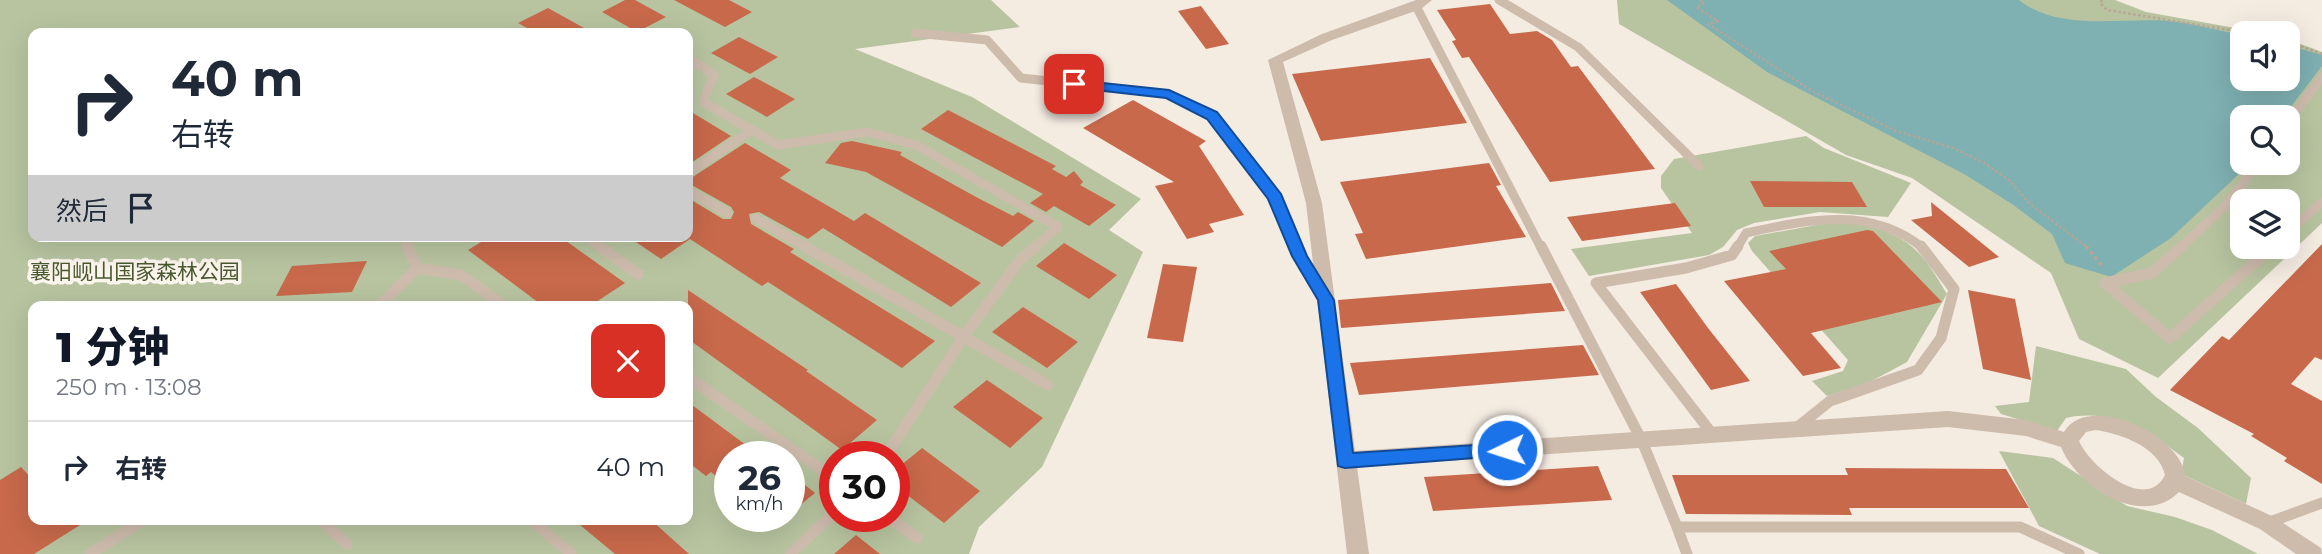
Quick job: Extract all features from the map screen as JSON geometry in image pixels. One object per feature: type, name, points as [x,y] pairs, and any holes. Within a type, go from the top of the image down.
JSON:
[{"type":"street","points":[[1358,554],[1314,203],[1275,60],[1327,37],[1420,3]]},
{"type":"street","points":[[1345,460],[1948,419],[2026,428],[2069,441]]},
{"type":"street","points":[[2082,424],[2112,424],[2130,430],[2161,451],[2171,464],[2173,480],[2163,493],[2151,496],[2120,491],[2089,474],[2078,463],[2069,441],[2073,431],[2082,424]]},
{"type":"street","points":[[2173,480],[2267,523],[2314,554]]},
{"type":"lane","points":[[1499,0],[1578,47],[1699,166]]},
{"type":"lane","points":[[1420,3],[1642,441],[1687,554]]},
{"type":"lane","points":[[915,33],[988,40],[1021,78],[1169,94],[1212,116],[1275,198],[1299,256],[1326,300]]},
{"type":"lane","points":[[693,61],[714,75],[703,102],[778,145],[868,132],[916,145],[1058,227],[1020,260],[964,336],[895,441]]},
{"type":"lane","points":[[2300,106],[2322,77]]},
{"type":"lane","points":[[693,170],[752,130]]},
{"type":"lane","points":[[2249,175],[2227,204],[2152,273],[2105,283],[2170,338],[2259,259]]},
{"type":"lane","points":[[693,193],[727,213]]},
{"type":"lane","points":[[2300,221],[2322,202]]},
{"type":"lane","points":[[1713,435],[1596,283],[1686,268],[1732,255],[1746,233],[1824,217],[1864,219],[1897,230],[1926,249],[1954,289],[1941,338],[1918,370],[1830,401],[1795,429]]},
{"type":"lane","points":[[755,218],[1048,385]]},
{"type":"lane","points":[[407,242],[417,268]]},
{"type":"lane","points":[[593,242],[638,274]]},
{"type":"lane","points":[[384,301],[417,268]]},
{"type":"lane","points":[[417,268],[461,275],[497,301]]},
{"type":"lane","points":[[693,380],[819,468]]},
{"type":"lane","points":[[2267,523],[2322,503]]},
{"type":"lane","points":[[90,554],[135,525]]},
{"type":"lane","points":[[326,525],[347,544]]},
{"type":"lane","points":[[537,525],[571,554]]},
{"type":"lane","points":[[790,554],[819,527]]},
{"type":"lane","points":[[1677,527],[2020,527],[2079,554]]},
{"type":"lane","points":[[909,532],[917,538]]},
{"type":"path","points":[[1700,0],[1704,3],[1696,7],[1718,20],[1708,24],[1814,92],[1860,114],[1984,163],[2009,180],[2029,203],[2093,251],[2111,281]]},
{"type":"path","points":[[2102,0],[2100,3],[2108,10],[2230,30]]},
{"type":"path","points":[[2300,46],[2322,54]]},
{"type":"green space","name":"襄阳岘山国家森林公园","points":[[0,0],[991,0],[1020,27],[855,49],[972,97],[1141,199],[1109,230],[1143,252],[1042,467],[979,527],[969,554],[0,554]]},
{"type":"green space","points":[[1617,0],[2115,0],[2146,12],[2230,27],[2230,91],[2300,91],[2300,44],[2322,52],[2322,223],[2300,244],[2300,189],[2230,189],[2230,259],[2284,259],[2158,378],[2079,339],[2051,273],[1912,178],[1846,155],[1619,24]]},
{"type":"green space","points":[[1806,136],[1824,148],[1911,183],[1888,217],[1820,212],[1754,223],[1737,230],[1723,247],[1709,255],[1589,276],[1571,249],[1692,233],[1661,188],[1661,176],[1674,159]]},
{"type":"green space","points":[[1863,223],[1893,235],[1914,248],[1930,266],[1947,294],[1907,362],[1866,384],[1827,396],[1812,381],[1843,371],[1848,360],[1752,251],[1748,243],[1755,236],[1822,224]]},
{"type":"green space","points":[[2036,346],[2126,369],[2156,397],[2198,428],[2251,478],[2246,504],[2181,474],[2184,458],[2129,424],[2099,416],[2083,416],[2066,418],[2057,431],[2001,414],[1995,406],[2029,402]]},
{"type":"green space","points":[[1999,451],[2053,458],[2127,506],[2175,517],[2212,530],[2258,554],[2100,554],[2039,526]]},
{"type":"water","points":[[1667,0],[2019,0],[2055,17],[2075,20],[2178,22],[2230,33],[2230,91],[2300,91],[2300,49],[2322,55],[2322,66],[2292,105],[2230,105],[2230,175],[2238,175],[2171,238],[2111,277],[2065,263],[2052,234],[2012,204],[1964,174],[1767,72]]},
{"type":"building","points":[[625,0],[635,0],[666,17],[645,28],[630,28],[602,12]]},
{"type":"building","points":[[674,0],[729,0],[752,12],[725,27]]},
{"type":"building","points":[[1490,4],[1510,34],[1537,31],[1552,40],[1571,67],[1578,66],[1655,169],[1550,182],[1469,57],[1462,58],[1452,41],[1456,40],[1437,10]]},
{"type":"building","points":[[1201,6],[1229,44],[1206,49],[1178,11]]},
{"type":"building","points":[[548,8],[584,28],[527,28],[518,23]]},
{"type":"building","points":[[739,37],[778,57],[750,74],[711,53]]},
{"type":"building","points":[[1430,58],[1467,123],[1321,141],[1292,74]]},
{"type":"building","points":[[754,77],[795,99],[767,117],[726,94]]},
{"type":"building","points":[[1133,100],[1206,141],[1199,146],[1244,215],[1209,224],[1214,232],[1187,239],[1155,186],[1174,182],[1083,128]]},
{"type":"building","points":[[948,110],[1056,166],[1052,169],[1066,177],[1074,171],[1083,182],[1080,185],[1116,205],[1089,226],[1054,206],[1046,212],[1030,203],[1043,194],[921,129]]},
{"type":"building","points":[[693,113],[731,136],[693,162]]},
{"type":"building","points":[[852,141],[902,152],[900,155],[978,198],[1013,216],[1018,212],[1034,221],[1002,247],[866,172],[825,163],[841,143]]},
{"type":"building","points":[[745,143],[791,170],[780,178],[854,221],[865,213],[981,283],[951,307],[823,228],[808,239],[759,212],[749,214],[751,224],[794,249],[790,252],[935,341],[902,368],[768,282],[762,286],[693,241],[693,201],[723,219],[731,219],[734,212],[731,207],[693,186],[693,177]]},
{"type":"building","points":[[1489,163],[1501,185],[1496,186],[1526,237],[1366,259],[1355,234],[1363,233],[1340,182]]},
{"type":"building","points":[[1750,181],[1852,182],[1867,207],[1764,207]]},
{"type":"building","points":[[1931,202],[1999,257],[1969,267],[1911,220],[1932,216]]},
{"type":"building","points":[[1675,203],[1691,226],[1582,241],[1567,217]]},
{"type":"building","points":[[1867,230],[1873,231],[1942,302],[1811,333],[1841,368],[1803,376],[1724,281],[1786,269],[1769,251]]},
{"type":"building","points":[[481,242],[567,242],[625,283],[598,301],[536,301],[468,250]]},
{"type":"building","points":[[636,242],[686,242],[661,259]]},
{"type":"building","points":[[1064,243],[1117,275],[1089,299],[1036,266]]},
{"type":"building","points":[[2322,244],[2322,360],[2315,357],[2291,384],[2322,401],[2322,484],[2284,461],[2287,458],[2251,436],[2254,434],[2170,390],[2222,336],[2229,340]]},
{"type":"building","points":[[367,261],[352,292],[276,296],[292,266]]},
{"type":"building","points":[[1163,264],[1197,267],[1183,342],[1147,338]]},
{"type":"building","points":[[1551,283],[1565,311],[1341,328],[1338,300]]},
{"type":"building","points":[[1676,284],[1750,381],[1711,390],[1640,292]]},
{"type":"building","points":[[688,290],[877,420],[852,441],[830,441],[693,343],[693,301],[688,301]]},
{"type":"building","points":[[1968,290],[2015,299],[2031,380],[1983,369]]},
{"type":"building","points":[[1023,307],[1078,342],[1047,368],[992,332]]},
{"type":"building","points":[[1583,345],[1599,375],[1359,395],[1350,363]]},
{"type":"building","points":[[987,380],[1043,418],[1010,448],[953,407]]},
{"type":"building","points":[[693,406],[740,441],[714,441],[714,475],[711,472],[706,476],[693,466]]},
{"type":"building","points":[[922,448],[980,491],[944,523],[910,497],[910,458]]},
{"type":"building","points":[[1598,466],[1612,500],[1433,511],[1424,477]]},
{"type":"building","points":[[21,467],[28,475],[28,525],[80,525],[34,554],[0,554],[0,480]]},
{"type":"building","points":[[1845,468],[2006,469],[2029,508],[1849,508],[1852,515],[1686,514],[1672,475],[1848,475]]},
{"type":"building","points":[[805,485],[815,493],[805,501]]},
{"type":"building","points":[[580,525],[657,525],[689,554],[615,554]]},
{"type":"building","points":[[856,535],[880,554],[834,554]]},
{"type":"route","points":[[1074,84],[1169,94],[1212,116],[1275,198],[1299,256],[1326,300],[1345,460],[1507,450]]}]
